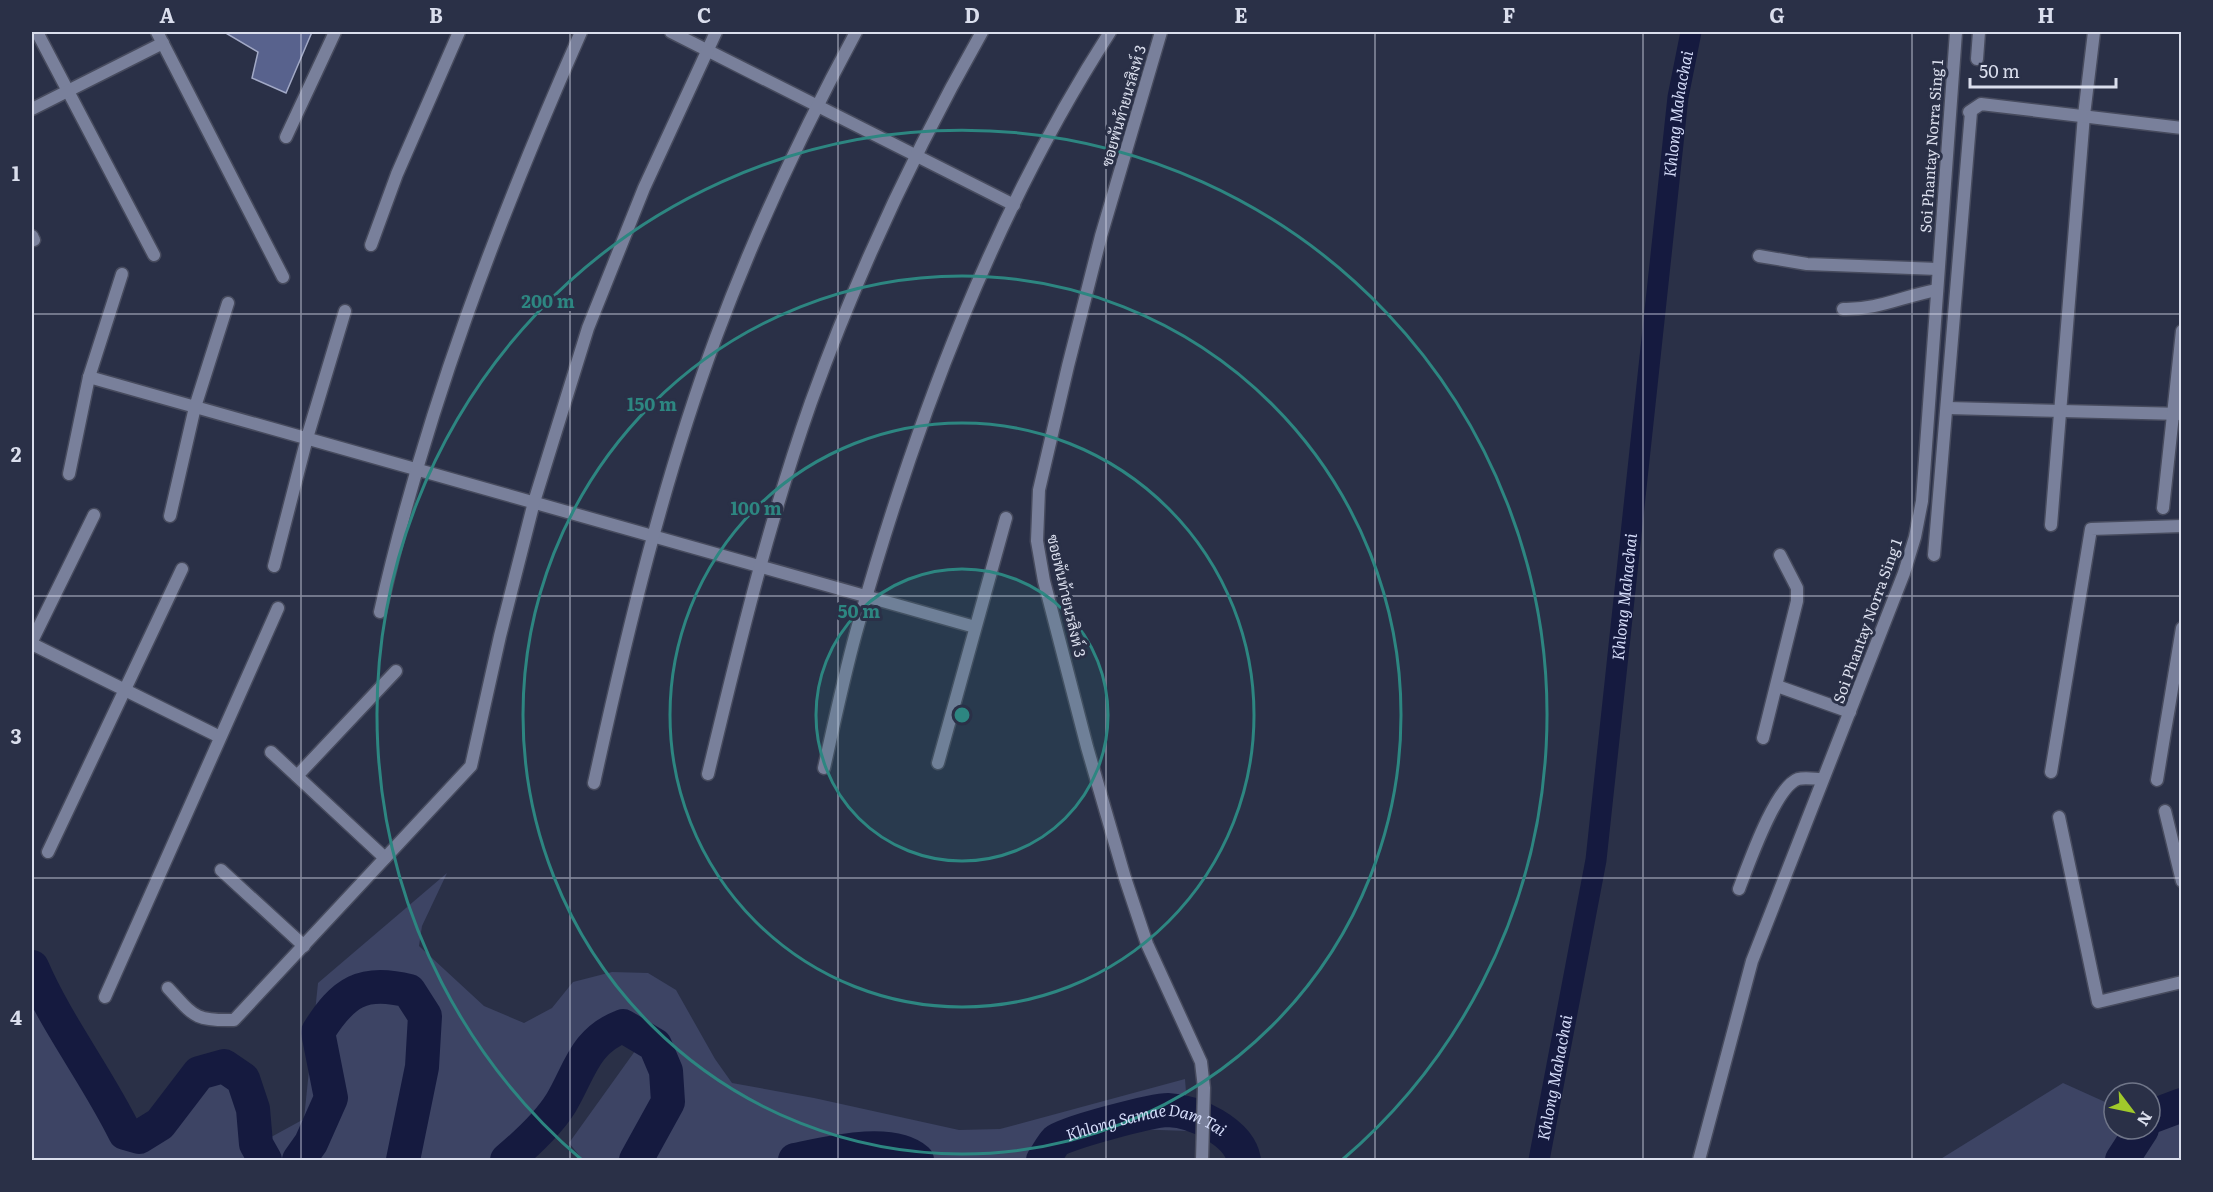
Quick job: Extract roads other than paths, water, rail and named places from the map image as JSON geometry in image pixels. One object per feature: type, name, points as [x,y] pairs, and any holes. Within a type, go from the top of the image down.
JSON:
[{"type":"street","points":[[37,32],[154,255]]},
{"type":"street","points":[[286,137],[335,32]]},
{"type":"street","points":[[371,245],[401,164],[459,32]]},
{"type":"street","points":[[380,612],[415,469],[451,358],[509,199],[581,32]]},
{"type":"street","points":[[671,32],[1014,205]]},
{"type":"street","points":[[168,988],[195,1017],[209,1021],[234,1020],[471,766],[500,636],[534,502],[588,328],[644,188],[706,49],[716,32]]},
{"type":"street","points":[[594,783],[653,536],[716,337],[780,183],[856,32]]},
{"type":"street","points":[[708,774],[745,620],[816,391],[880,230],[915,155],[982,32]]},
{"type":"street","points":[[824,768],[867,596],[893,509],[933,392],[1014,205],[1054,123],[1110,32]]},
{"type":"street","name":"ซอยพันท้ายนรสิงห์ 3","points":[[1161,32],[1101,236],[1068,366],[1039,490],[1037,541],[1044,581],[1087,747],[1125,878],[1147,944],[1196,1046],[1201,1062],[1204,1088],[1202,1161]]},
{"type":"street","name":"Soi Phantay Norra Sing 1","points":[[1699,1161],[1752,961],[1821,779],[1850,712],[1915,537],[1922,501],[1956,32]]},
{"type":"street","points":[[1977,59],[1979,32]]},
{"type":"street","points":[[2051,525],[2084,115],[2094,32]]},
{"type":"street","points":[[32,109],[68,91],[160,37],[283,277]]},
{"type":"street","points":[[1934,555],[1948,408],[1971,112],[1969,112],[1981,104],[2181,128]]},
{"type":"street","points":[[1759,256],[1807,264],[1938,270]]},
{"type":"street","points":[[69,474],[89,377],[122,274]]},
{"type":"street","points":[[1843,309],[1880,307],[1904,296],[1937,290]]},
{"type":"street","points":[[170,516],[195,407],[228,303]]},
{"type":"street","points":[[274,566],[307,438],[345,311]]},
{"type":"street","points":[[2163,508],[2177,414],[2181,331]]},
{"type":"street","points":[[89,377],[975,627]]},
{"type":"street","points":[[1948,408],[2177,414]]},
{"type":"street","points":[[94,514],[32,642],[220,737]]},
{"type":"street","points":[[938,763],[1006,518]]},
{"type":"street","points":[[2051,772],[2091,529],[2181,526]]},
{"type":"street","points":[[1763,738],[1797,601],[1797,588],[1780,555]]},
{"type":"street","points":[[48,852],[182,569]]},
{"type":"street","points":[[105,997],[278,608]]},
{"type":"street","points":[[2157,780],[2181,628]]},
{"type":"street","points":[[297,776],[396,671]]},
{"type":"street","points":[[1777,686],[1850,712]]},
{"type":"street","points":[[271,752],[385,858]]},
{"type":"street","points":[[1739,889],[1763,832],[1789,785],[1798,779],[1821,779]]},
{"type":"street","points":[[2165,811],[2181,881]]},
{"type":"street","points":[[2059,817],[2098,1002],[2181,982]]},
{"type":"street","points":[[221,870],[304,946]]},
{"type":"waterway","name":"Khlong Mahachai","points":[[1539,1160],[1596,860],[1678,97],[1691,32]]},
{"type":"waterway","name":"Khlong Samae Dam Tai","points":[[32,967],[53,1009],[125,1133],[139,1137],[160,1124],[199,1073],[224,1066],[243,1079],[253,1109],[256,1144],[265,1160]]},
{"type":"waterway","name":"Khlong Samae Dam Tai","points":[[299,1160],[311,1143],[331,1098],[318,1032],[336,1007],[346,998],[367,988],[379,987],[409,991],[425,1016],[422,1067],[403,1160]]},
{"type":"waterway","name":"Khlong Samae Dam Tai","points":[[507,1160],[550,1119],[591,1049],[610,1032],[623,1026],[655,1045],[666,1071],[668,1102],[636,1160]]},
{"type":"waterway","points":[[2162,1112],[2182,1105]]},
{"type":"waterway","name":"Khlong Samae Dam Tai","points":[[1043,1160],[1054,1143],[1063,1137],[1110,1122],[1168,1110],[1191,1114],[1225,1132],[1234,1141],[1244,1160]]},
{"type":"waterway","points":[[2122,1160],[2134,1141]]},
{"type":"waterway","name":"Khlong Samae Dam Tai","points":[[795,1160],[840,1151],[875,1148],[906,1153],[917,1160]]}]
